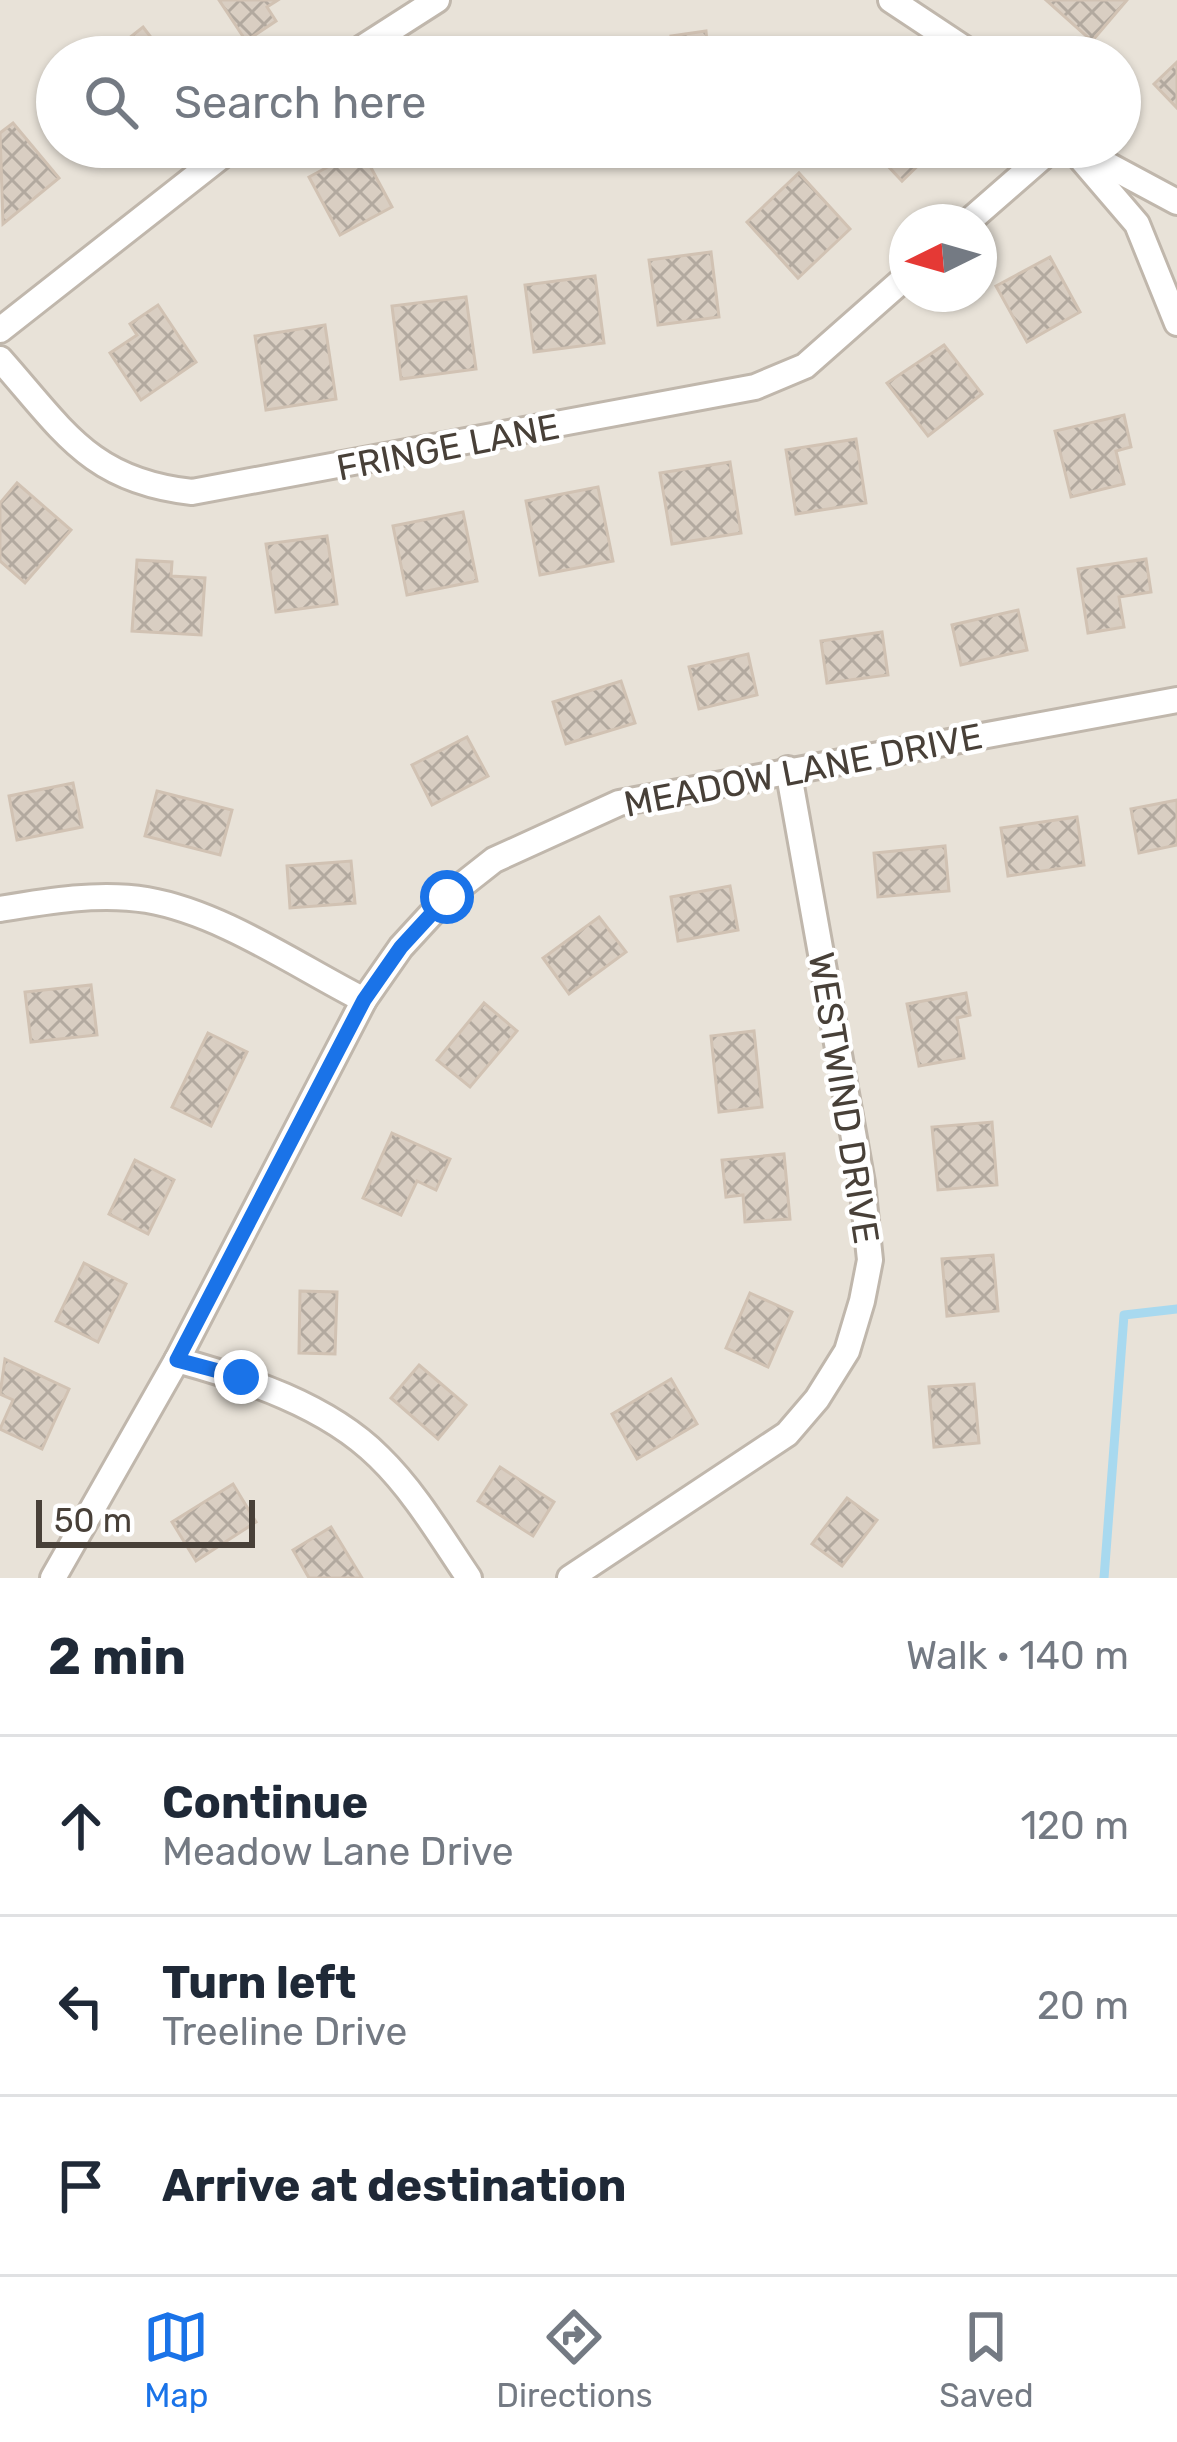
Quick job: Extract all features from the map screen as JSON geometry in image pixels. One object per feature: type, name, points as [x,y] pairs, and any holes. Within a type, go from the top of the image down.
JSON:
[{"type":"street","points":[[381,36],[437,0]]},
{"type":"street","points":[[891,0],[945,36]]},
{"type":"street","points":[[0,330],[206,168]]},
{"type":"street","points":[[989,204],[1030,168]]},
{"type":"street","points":[[1093,168],[1137,224],[1177,323]]},
{"type":"street","points":[[1113,168],[1177,202]]},
{"type":"street","name":"FRINGE LANE","points":[[0,359],[83,452],[157,488],[192,492],[755,387],[805,366],[889,292]]},
{"type":"street","name":"MEADOW LANE DRIVE","points":[[53,1578],[177,1360],[364,1000],[416,930],[494,860],[619,803],[1177,700]]},
{"type":"street","name":"WESTWIND DRIVE","points":[[570,1578],[787,1434],[817,1400],[847,1351],[862,1301],[870,1260],[862,1183],[788,769]]},
{"type":"street","points":[[0,909],[107,897],[150,900],[206,920],[364,1000]]},
{"type":"street","points":[[177,1360],[241,1377],[289,1399],[376,1453],[406,1486],[470,1578]]},
{"type":"shaded area","points":[[0,0],[1177,0],[1177,1578],[0,1578]]},
{"type":"building","points":[[219,0],[278,0],[267,7],[276,21],[254,36],[243,36]]},
{"type":"building","points":[[1046,0],[1127,0],[1096,36],[1086,36]]},
{"type":"building","points":[[1177,62],[1177,108],[1154,84]]},
{"type":"building","points":[[13,123],[36,150],[36,168],[51,168],[59,178],[3,224],[0,133]]},
{"type":"building","points":[[326,168],[371,168],[392,207],[340,235],[309,177]]},
{"type":"building","points":[[890,168],[915,168],[902,181]]},
{"type":"building","points":[[799,173],[850,229],[798,278],[747,222]]},
{"type":"building","points":[[711,252],[719,317],[658,325],[649,260]]},
{"type":"building","points":[[1050,257],[1080,312],[1027,342],[997,285]]},
{"type":"building","points":[[595,276],[604,343],[534,352],[525,285]]},
{"type":"building","points":[[466,297],[476,369],[401,379],[392,306]]},
{"type":"building","points":[[158,305],[196,362],[141,400],[110,353],[137,335],[130,324]]},
{"type":"building","points":[[325,325],[336,399],[266,410],[255,336]]},
{"type":"building","points":[[944,345],[982,394],[928,436],[887,383]]},
{"type":"building","points":[[1124,415],[1131,447],[1116,451],[1124,484],[1071,497],[1055,431]]},
{"type":"building","points":[[856,439],[866,503],[796,514],[786,450]]},
{"type":"building","points":[[730,462],[741,533],[672,544],[660,473]]},
{"type":"building","points":[[17,483],[71,530],[25,583],[0,561],[0,503]]},
{"type":"building","points":[[598,487],[613,561],[540,575],[526,501]]},
{"type":"building","points":[[463,512],[477,581],[407,595],[393,526]]},
{"type":"building","points":[[327,536],[337,604],[276,612],[266,544]]},
{"type":"building","points":[[1146,559],[1151,592],[1119,597],[1124,627],[1088,633],[1078,569]]},
{"type":"building","points":[[137,560],[172,562],[171,576],[205,578],[201,635],[132,631]]},
{"type":"building","points":[[1018,610],[1027,650],[961,665],[952,625]]},
{"type":"building","points":[[882,632],[888,675],[827,683],[821,641]]},
{"type":"building","points":[[748,654],[757,695],[699,709],[689,667]]},
{"type":"building","points":[[621,681],[635,723],[566,744],[553,702]]},
{"type":"building","points":[[467,737],[488,776],[432,805],[412,765]]},
{"type":"building","points":[[73,783],[82,827],[17,840],[9,796]]},
{"type":"building","points":[[157,791],[232,810],[220,855],[145,836]]},
{"type":"building","points":[[1177,800],[1177,845],[1139,853],[1131,809]]},
{"type":"building","points":[[1077,817],[1084,865],[1008,876],[1001,828]]},
{"type":"building","points":[[945,846],[949,891],[878,897],[874,853]]},
{"type":"building","points":[[351,861],[355,903],[290,908],[287,866]]},
{"type":"building","points":[[730,886],[738,930],[678,941],[671,897]]},
{"type":"building","points":[[599,917],[626,952],[569,994],[543,958]]},
{"type":"building","points":[[91,985],[97,1035],[31,1042],[25,992]]},
{"type":"building","points":[[966,993],[970,1015],[957,1018],[964,1058],[919,1066],[907,1004]]},
{"type":"building","points":[[484,1003],[517,1031],[470,1087],[437,1060]]},
{"type":"building","points":[[754,1031],[762,1107],[719,1112],[711,1036]]},
{"type":"building","points":[[208,1033],[247,1052],[211,1126],[172,1107]]},
{"type":"building","points":[[992,1122],[997,1185],[938,1190],[932,1127]]},
{"type":"building","points":[[392,1133],[450,1159],[436,1190],[417,1181],[401,1215],[363,1198]]},
{"type":"building","points":[[784,1154],[790,1219],[745,1222],[743,1195],[726,1197],[722,1160]]},
{"type":"building","points":[[135,1160],[174,1180],[148,1234],[109,1214]]},
{"type":"building","points":[[993,1255],[998,1311],[947,1316],[942,1259]]},
{"type":"building","points":[[84,1263],[126,1284],[98,1342],[56,1321]]},
{"type":"building","points":[[300,1291],[337,1292],[335,1354],[299,1353]]},
{"type":"building","points":[[750,1293],[792,1312],[768,1367],[726,1348]]},
{"type":"building","points":[[5,1359],[69,1389],[42,1449],[0,1429],[13,1400],[0,1394]]},
{"type":"building","points":[[419,1365],[466,1405],[438,1439],[391,1398]]},
{"type":"building","points":[[671,1379],[697,1424],[637,1459],[612,1414]]},
{"type":"building","points":[[974,1384],[979,1443],[934,1447],[929,1387]]},
{"type":"building","points":[[500,1467],[554,1502],[533,1536],[478,1501]]},
{"type":"building","points":[[233,1484],[256,1522],[196,1561],[172,1522]]},
{"type":"building","points":[[847,1498],[877,1520],[842,1566],[812,1544]]},
{"type":"building","points":[[331,1527],[362,1578],[309,1578],[293,1550]]},
{"type":"waterway","points":[[1104,1578],[1124,1315],[1177,1309]]},
{"type":"route","points":[[241,1377],[177,1360],[364,1000],[401,947],[447,897]]}]
